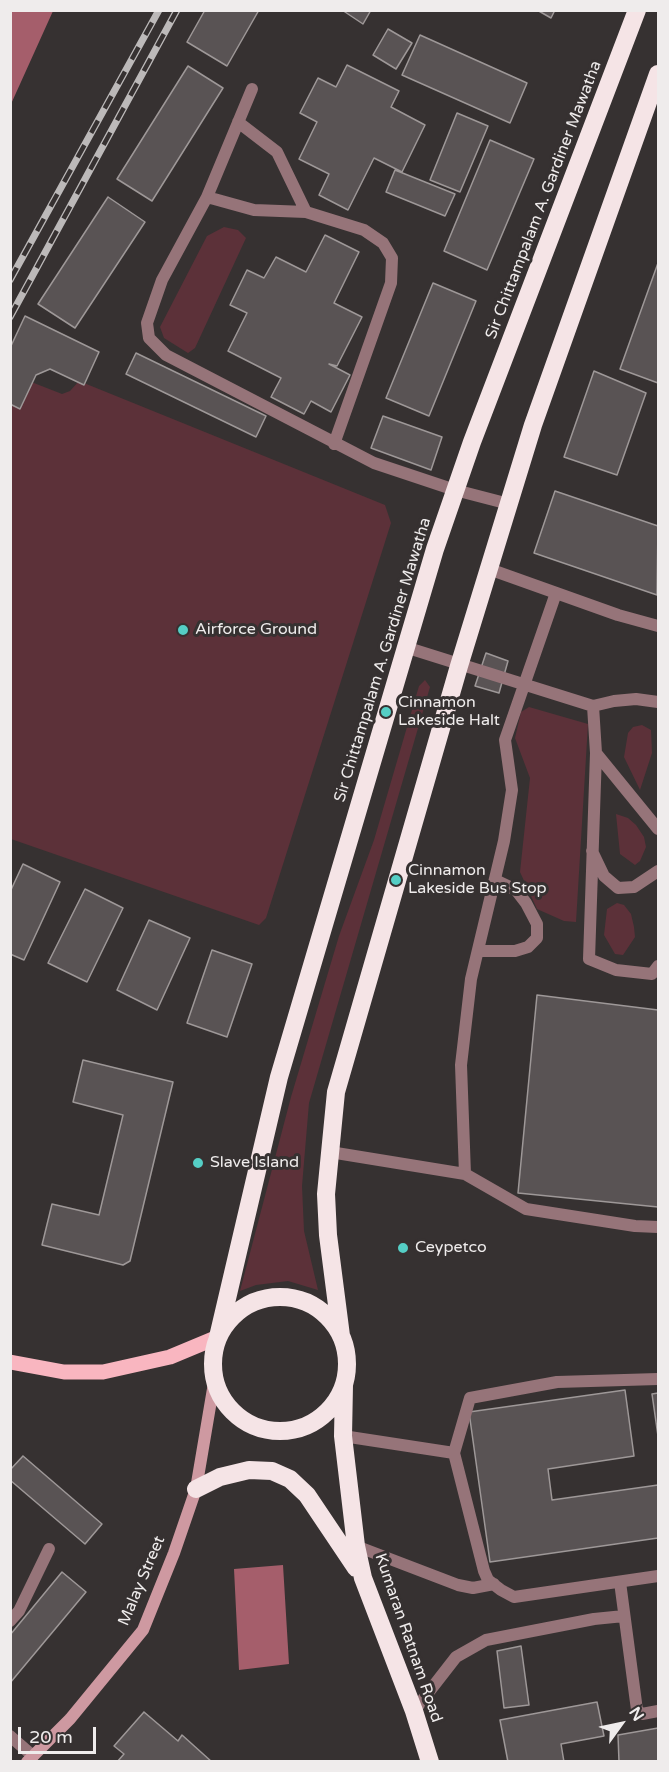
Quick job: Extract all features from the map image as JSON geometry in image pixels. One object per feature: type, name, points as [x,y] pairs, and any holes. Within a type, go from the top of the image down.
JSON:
[{"type":"highway","name":"Sir Chittampalam A. Gardiner Mawatha","points":[[218,1337],[279,1077],[405,647],[456,490],[637,10]]},
{"type":"highway","points":[[340,1336],[327,1316],[311,1304],[300,1300],[279,1297],[259,1300],[248,1305],[232,1317],[218,1337],[213,1354],[214,1377],[220,1394],[230,1408],[249,1423],[270,1430],[286,1431],[317,1420],[330,1409],[344,1383],[347,1361],[340,1336],[328,1235],[326,1194],[336,1092],[459,666],[533,425],[658,74]]},
{"type":"highway","name":"Kumaran Ratnam Road","points":[[344,1383],[343,1436],[356,1546],[363,1578],[414,1711],[430,1761]]},
{"type":"highway","points":[[196,1489],[220,1477],[249,1470],[272,1471],[290,1479],[307,1495],[363,1578]]},
{"type":"main road","points":[[10,1362],[64,1372],[103,1372],[170,1357],[218,1337]]},
{"type":"street","name":"Malay Street","points":[[30,1759],[70,1719],[142,1629],[174,1553],[196,1489],[214,1377]]},
{"type":"lane","points":[[252,89],[207,197],[162,280],[147,323],[150,338],[166,354],[374,463],[456,490],[509,504]]},
{"type":"lane","points":[[238,122],[277,152],[306,212]]},
{"type":"lane","points":[[207,197],[254,210],[306,212],[364,230],[383,243],[392,258],[391,283],[334,444]]},
{"type":"lane","points":[[489,569],[658,626]]},
{"type":"lane","points":[[465,1174],[461,1065],[471,979],[495,880],[512,790],[505,740],[521,685],[556,593]]},
{"type":"lane","points":[[405,647],[459,666],[593,706],[636,699],[658,702]]},
{"type":"lane","points":[[593,706],[596,753],[589,959],[616,970],[652,974],[658,966]]},
{"type":"lane","points":[[596,753],[658,829]]},
{"type":"lane","points":[[591,850],[604,876],[618,888],[634,887],[658,871]]},
{"type":"lane","points":[[478,951],[515,951],[528,947],[537,938],[537,924],[526,903],[516,890],[495,880]]},
{"type":"lane","points":[[330,1152],[465,1174],[526,1209],[635,1226],[658,1227]]},
{"type":"lane","points":[[658,1379],[557,1382],[470,1398],[454,1453],[484,1571],[488,1580],[514,1597],[658,1576]]},
{"type":"lane","points":[[343,1436],[454,1453]]},
{"type":"lane","points":[[356,1546],[458,1585],[473,1588],[494,1584]]},
{"type":"lane","points":[[10,1621],[19,1611],[49,1549]]},
{"type":"lane","points":[[620,1582],[638,1710],[642,1714],[658,1711]]},
{"type":"lane","points":[[414,1711],[456,1657],[486,1640],[594,1619],[624,1616]]},
{"type":"lane","points":[[10,1736],[30,1759]]},
{"type":"shaded area","points":[[10,11],[53,11],[11,104]]},
{"type":"shaded area","points":[[224,227],[238,230],[246,238],[195,348],[188,353],[164,338],[160,327],[207,236]]},
{"type":"shaded area","name":"Airforce Ground","points":[[16,376],[62,394],[70,391],[79,381],[385,505],[391,523],[266,918],[259,925],[11,839],[10,382]]},
{"type":"shaded area","points":[[425,680],[430,687],[309,1103],[302,1186],[304,1231],[318,1290],[288,1281],[256,1285],[240,1291],[291,1097],[339,936],[374,840],[419,686]]},
{"type":"shaded area","points":[[529,707],[588,724],[576,922],[564,921],[537,909],[520,872],[530,778],[515,738],[521,712]]},
{"type":"shaded area","points":[[642,725],[651,730],[652,753],[640,790],[624,757],[628,733],[633,727]]},
{"type":"shaded area","points":[[616,814],[628,818],[644,837],[646,847],[640,861],[635,865],[620,854]]},
{"type":"shaded area","points":[[617,903],[624,905],[631,914],[634,927],[635,937],[623,955],[615,954],[604,935],[607,909]]},
{"type":"shaded area","points":[[283,1565],[289,1664],[239,1670],[234,1569]]},
{"type":"building","points":[[205,10],[259,10],[227,66],[187,42]]},
{"type":"building","points":[[342,10],[371,10],[363,24]]},
{"type":"building","points":[[537,10],[555,10],[551,18]]},
{"type":"building","points":[[388,29],[412,43],[396,69],[373,55]]},
{"type":"building","points":[[420,35],[527,83],[510,123],[402,75]]},
{"type":"building","points":[[347,65],[399,91],[391,107],[425,125],[402,172],[374,158],[348,210],[319,195],[329,174],[299,159],[317,122],[300,113],[318,78],[336,87]]},
{"type":"building","points":[[188,66],[223,88],[152,201],[117,179]]},
{"type":"building","points":[[457,113],[488,126],[460,192],[430,180]]},
{"type":"building","points":[[490,140],[534,159],[487,270],[444,251]]},
{"type":"building","points":[[395,170],[455,194],[445,216],[386,192]]},
{"type":"building","points":[[108,197],[145,222],[75,328],[38,304]]},
{"type":"building","points":[[325,235],[359,252],[334,303],[362,317],[337,366],[329,364],[350,375],[331,412],[311,401],[304,414],[271,397],[281,378],[228,351],[247,313],[230,305],[247,270],[264,278],[276,257],[306,272]]},
{"type":"building","points":[[658,263],[658,383],[620,369]]},
{"type":"building","points":[[433,283],[476,301],[429,416],[386,398]]},
{"type":"building","points":[[25,316],[99,352],[84,385],[50,369],[36,375],[20,409],[10,404],[10,348]]},
{"type":"building","points":[[136,353],[266,416],[256,437],[126,374]]},
{"type":"building","points":[[594,371],[646,393],[617,475],[564,457]]},
{"type":"building","points":[[383,416],[442,437],[431,470],[371,448]]},
{"type":"building","points":[[555,491],[658,526],[657,595],[534,553]]},
{"type":"building","points":[[486,653],[508,661],[499,693],[475,686]]},
{"type":"building","points":[[23,864],[60,882],[24,960],[10,954],[10,892]]},
{"type":"building","points":[[85,889],[123,908],[87,982],[48,963]]},
{"type":"building","points":[[149,920],[190,938],[157,1010],[117,990]]},
{"type":"building","points":[[212,950],[252,964],[227,1037],[187,1023]]},
{"type":"building","points":[[537,995],[658,1010],[658,1207],[518,1193]]},
{"type":"building","points":[[83,1060],[173,1082],[130,1261],[123,1265],[42,1245],[52,1204],[99,1215],[123,1115],[73,1102]]},
{"type":"building","points":[[625,1390],[634,1456],[548,1469],[552,1500],[658,1485],[658,1538],[490,1562],[469,1412]]},
{"type":"building","points":[[658,1393],[658,1436],[652,1394]]},
{"type":"building","points":[[23,1456],[102,1524],[85,1544],[10,1480],[10,1470]]},
{"type":"building","points":[[62,1572],[86,1592],[10,1683],[10,1635]]},
{"type":"building","points":[[521,1646],[529,1705],[504,1708],[497,1651]]},
{"type":"building","points":[[597,1702],[604,1736],[561,1744],[564,1762],[508,1762],[500,1720]]},
{"type":"building","points":[[144,1712],[178,1741],[182,1735],[212,1762],[117,1762],[124,1754],[114,1746]]},
{"type":"building","points":[[658,1728],[658,1762],[619,1762],[618,1735]]},
{"type":"railway","points":[[10,280],[159,10]]},
{"type":"railway","points":[[10,317],[177,10]]},
{"type":"place","name":"Airforce Ground","points":[[183,630]]},
{"type":"place","name":"Cinnamon Lakeside Halt","points":[[386,712]]},
{"type":"place","name":"Cinnamon Lakeside Bus Stop","points":[[396,880]]},
{"type":"place","name":"Slave Island","points":[[198,1163]]},
{"type":"place","name":"Ceypetco","points":[[403,1248]]}]
